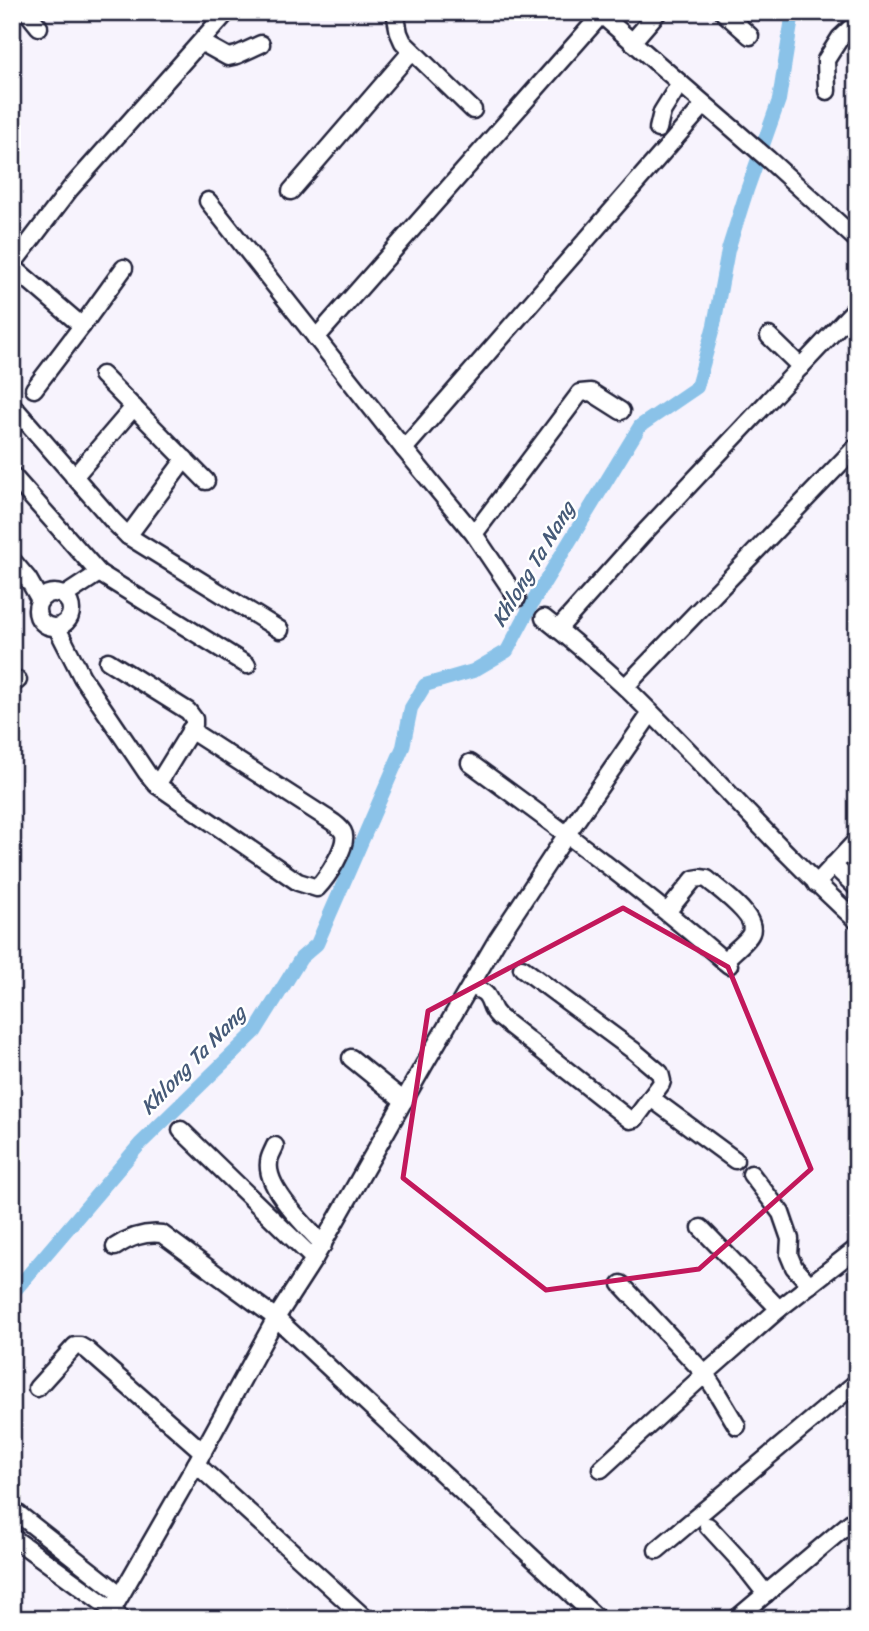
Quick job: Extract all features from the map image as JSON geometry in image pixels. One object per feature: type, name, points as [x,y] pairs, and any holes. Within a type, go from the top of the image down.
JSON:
[{"type":"street","points":[[27,12],[39,27]]},
{"type":"street","points":[[82,326],[12,266],[70,189],[227,12]]},
{"type":"street","points":[[395,12],[403,42],[473,110]]},
{"type":"street","points":[[632,42],[658,12]]},
{"type":"street","points":[[723,12],[750,36]]},
{"type":"street","points":[[316,338],[600,14],[857,240]]},
{"type":"street","points":[[827,91],[826,60],[840,38],[857,22]]},
{"type":"street","points":[[201,42],[228,57],[261,44]]},
{"type":"street","points":[[291,191],[411,52]]},
{"type":"street","points":[[658,129],[662,112],[680,83]]},
{"type":"street","points":[[404,449],[704,105]]},
{"type":"street","points":[[208,201],[474,534],[517,598]]},
{"type":"street","points":[[34,389],[124,268]]},
{"type":"street","points":[[558,629],[643,534],[857,307]]},
{"type":"street","points":[[769,336],[801,367]]},
{"type":"street","points":[[102,375],[206,481]]},
{"type":"street","points":[[474,534],[580,393],[591,392],[621,411]]},
{"type":"street","points":[[12,405],[128,536],[280,630]]},
{"type":"street","points":[[74,477],[134,407]]},
{"type":"street","points":[[625,687],[857,446]]},
{"type":"street","points":[[128,536],[184,458]]},
{"type":"street","points":[[12,475],[99,573],[247,665]]},
{"type":"street","points":[[12,560],[28,579],[40,600]]},
{"type":"street","points":[[64,596],[99,573]]},
{"type":"street","points":[[51,593],[64,596],[69,601],[71,615],[68,621],[57,628],[44,625],[37,613],[40,600],[51,593]]},
{"type":"street","points":[[544,618],[625,687],[816,884],[857,921]]},
{"type":"street","points":[[57,628],[82,677],[158,785],[298,882],[317,888],[323,883],[342,850],[345,838],[337,825],[190,730]]},
{"type":"street","points":[[108,661],[188,711],[194,719],[194,725],[158,785]]},
{"type":"street","points":[[12,1537],[113,1615],[120,1594],[276,1318],[323,1244],[497,940],[651,713]]},
{"type":"street","points":[[470,763],[667,912],[726,963],[751,933],[752,924],[746,913],[707,879],[694,879],[667,912]]},
{"type":"street","points":[[816,884],[833,865],[854,849]]},
{"type":"street","points":[[833,865],[857,888]]},
{"type":"street","points":[[472,986],[488,997],[491,1009],[499,1017],[630,1120],[635,1119],[661,1084],[660,1073],[522,968]]},
{"type":"street","points":[[351,1058],[404,1101]]},
{"type":"street","points":[[651,1098],[735,1160]]},
{"type":"street","points":[[181,1130],[314,1259]]},
{"type":"street","points":[[275,1146],[269,1161],[270,1174],[277,1191],[323,1244]]},
{"type":"street","points":[[751,1174],[781,1213],[790,1239],[789,1255],[794,1267],[810,1285]]},
{"type":"street","points":[[701,1228],[779,1309]]},
{"type":"street","points":[[115,1247],[128,1238],[150,1233],[162,1234],[276,1318],[598,1619]]},
{"type":"street","points":[[601,1469],[779,1309],[857,1248]]},
{"type":"street","points":[[621,1284],[705,1374],[737,1426]]},
{"type":"street","points":[[37,1388],[75,1346],[87,1350],[366,1619]]},
{"type":"street","points":[[657,1550],[857,1382]]},
{"type":"street","points":[[12,1509],[120,1594]]},
{"type":"street","points":[[736,1619],[857,1517]]},
{"type":"street","points":[[708,1526],[766,1594]]},
{"type":"highlighted area","points":[[623,908],[728,967],[811,1169],[699,1269],[546,1290],[403,1178],[428,1011]]},
{"type":"waterway","name":"Khlong Ta Nang","points":[[12,1294],[140,1144],[255,1032],[301,958],[317,944],[403,747],[411,708],[425,685],[473,671],[507,651],[535,598],[640,426],[697,387],[714,325],[728,250],[779,100],[793,12]]}]
